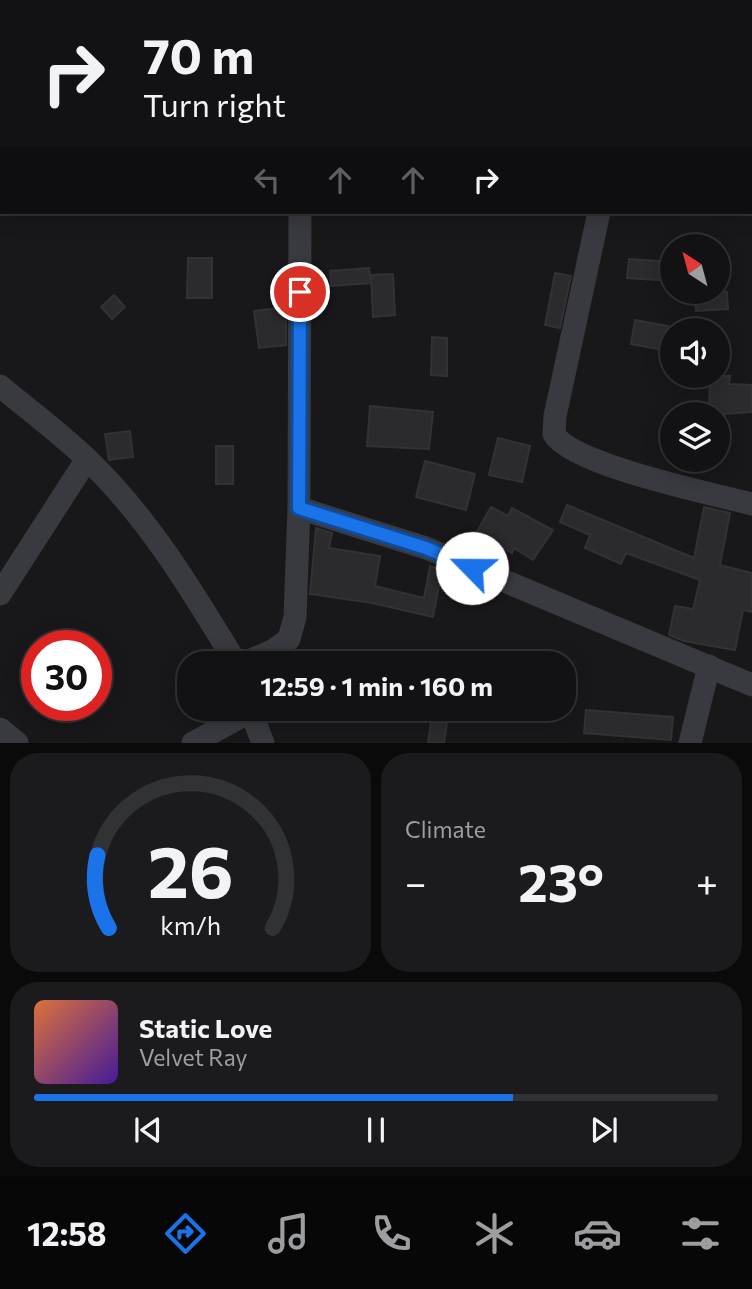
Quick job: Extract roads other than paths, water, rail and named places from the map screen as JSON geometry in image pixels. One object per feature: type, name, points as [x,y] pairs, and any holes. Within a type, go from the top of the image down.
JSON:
[{"type":"street","points":[[272,651],[289,639],[295,617],[299,508],[300,214]]},
{"type":"street","points":[[599,214],[555,416],[554,434],[568,449],[630,472],[752,504]]},
{"type":"street","points":[[0,386],[87,458],[140,516],[180,570],[229,651]]},
{"type":"street","points":[[0,594],[87,458]]},
{"type":"street","points":[[299,508],[426,548],[752,685]]},
{"type":"street","points":[[690,743],[709,666]]},
{"type":"street","points":[[193,743],[232,721]]},
{"type":"street","points":[[255,721],[263,743]]},
{"type":"street","points":[[0,729],[17,743]]}]
